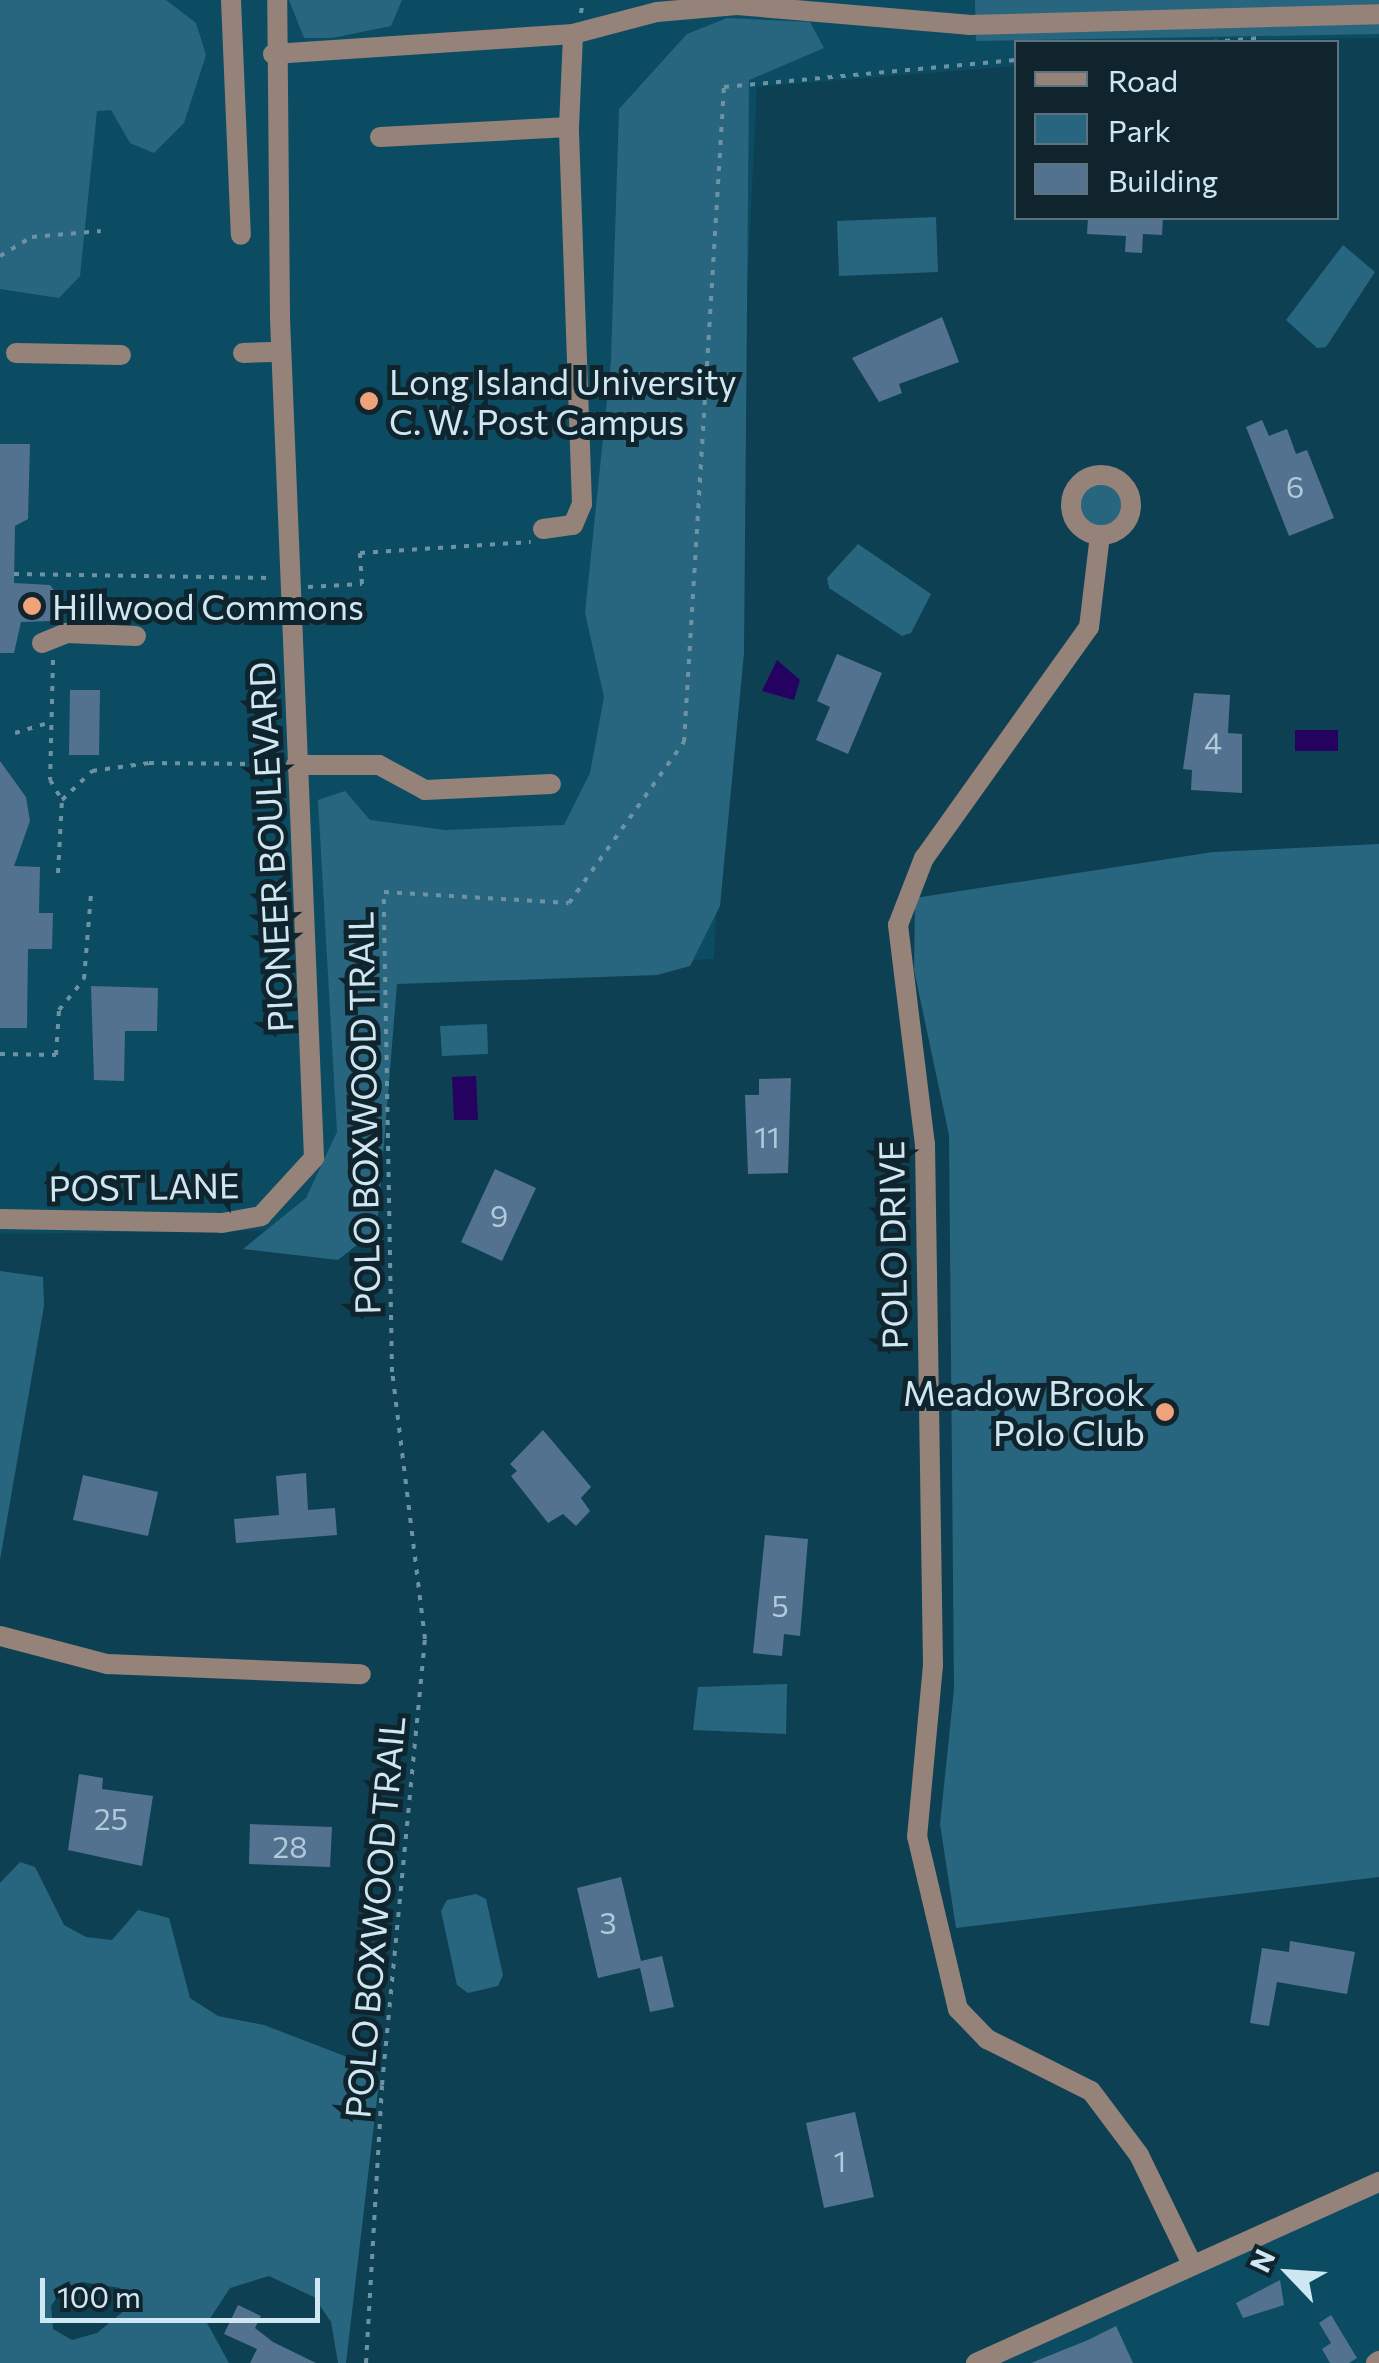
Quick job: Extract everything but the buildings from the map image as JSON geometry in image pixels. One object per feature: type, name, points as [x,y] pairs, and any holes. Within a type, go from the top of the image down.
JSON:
[{"type":"street","points":[[230,0],[241,235]]},
{"type":"street","name":"PIONEER BOULEVARD","points":[[277,0],[273,54],[281,352],[296,765],[318,1141],[306,1175],[284,1200]]},
{"type":"street","points":[[273,54],[573,34],[657,12],[736,4],[876,11],[968,26],[1379,14]]},
{"type":"street","points":[[543,529],[574,526],[582,504],[569,127],[573,34]]},
{"type":"street","points":[[380,137],[569,127]]},
{"type":"street","points":[[242,353],[281,352]]},
{"type":"street","points":[[16,353],[121,355]]},
{"type":"street","name":"POLO DRIVE","points":[[1100,535],[1100,583],[1089,627],[924,858],[898,925],[925,1144],[933,1665],[918,1836],[958,2009],[987,2038],[1091,2091],[1140,2155],[1192,2264]]},
{"type":"street","points":[[48,651],[67,633],[136,636]]},
{"type":"street","points":[[296,765],[379,766],[425,790],[552,784]]},
{"type":"street","name":"POST LANE","points":[[0,1220],[222,1223],[262,1216],[284,1200]]},
{"type":"street","points":[[0,1636],[126,1666],[360,1674]]},
{"type":"street","points":[[976,2363],[1379,2182]]},
{"type":"path","name":"POLO BOXWOOD TRAIL","points":[[366,2363],[382,2084],[425,1638],[392,1372],[384,892],[569,903],[684,742],[724,86],[1014,60]]},
{"type":"path","points":[[0,256],[32,237],[100,232]]},
{"type":"path","points":[[48,651],[50,780],[62,800],[58,873]]},
{"type":"path","points":[[15,733],[51,722]]},
{"type":"path","points":[[62,800],[76,782],[110,765],[296,765]]},
{"type":"path","points":[[0,1054],[56,1055],[58,1010],[84,979],[91,894]]},
{"type":"shaded area","name":"Long Island University C. W. Post Campus","points":[[0,0],[1379,0],[1379,38],[1014,40],[1014,66],[757,87],[714,959],[376,973],[377,1229],[0,1234]]},
{"type":"shaded area","points":[[777,660],[800,680],[794,700],[762,691]]},
{"type":"shaded area","points":[[1295,730],[1338,730],[1338,751],[1295,751]]},
{"type":"shaded area","points":[[476,1076],[478,1120],[454,1120],[452,1077]]},
{"type":"shaded area","points":[[1379,2182],[1379,2363],[976,2363]]},
{"type":"green space","points":[[0,0],[166,0],[196,23],[206,55],[184,123],[154,153],[130,143],[111,110],[97,111],[80,276],[59,298],[0,289]]},
{"type":"green space","points":[[289,0],[402,0],[391,26],[332,38],[304,38]]},
{"type":"green space","points":[[975,0],[1379,0],[1379,34],[976,41]]},
{"type":"green space","points":[[727,18],[810,22],[824,48],[749,80],[744,653],[720,906],[690,966],[657,975],[397,984],[377,1229],[338,1260],[243,1249],[306,1198],[337,1132],[318,800],[345,791],[370,820],[445,830],[564,825],[590,773],[604,697],[585,613],[611,361],[619,109],[687,34]]},
{"type":"green space","points":[[936,217],[938,272],[839,276],[837,221]]},
{"type":"green space","points":[[1343,245],[1375,272],[1326,347],[1317,348],[1286,320]]},
{"type":"green space","points":[[1100,479],[1119,486],[1126,505],[1119,524],[1100,531],[1081,524],[1074,505],[1081,486]]},
{"type":"green space","points":[[858,544],[931,594],[911,633],[902,636],[829,588],[827,578]]},
{"type":"green space","name":"Meadow Brook Polo Club","points":[[1379,844],[1379,1877],[956,1928],[940,1824],[954,1689],[949,1135],[914,970],[915,898],[1213,852]]},
{"type":"green space","points":[[487,1024],[488,1054],[442,1056],[440,1026]]},
{"type":"green space","points":[[0,1271],[43,1277],[44,1306],[0,1560]]},
{"type":"green space","points":[[787,1684],[786,1734],[693,1730],[698,1687]]},
{"type":"green space","points":[[20,1862],[35,1867],[64,1925],[86,1937],[112,1940],[138,1910],[169,1918],[190,1998],[218,2016],[264,2025],[355,2060],[378,2090],[346,2363],[338,2363],[331,2322],[314,2297],[269,2276],[230,2288],[207,2323],[229,2363],[0,2363],[0,1883]],"holes":[[[82,2282],[120,2288],[131,2305],[97,2333],[72,2340],[53,2329],[51,2306],[63,2288]]]},
{"type":"green space","points":[[476,1894],[486,1899],[503,1975],[498,1986],[468,1993],[457,1985],[441,1911],[447,1900]]},
{"type":"place","name":"Long Island University C. W. Post Campus","points":[[369,401]]},
{"type":"place","name":"Hillwood Commons","points":[[32,606]]},
{"type":"place","name":"Meadow Brook Polo Club","points":[[1165,1412]]}]
